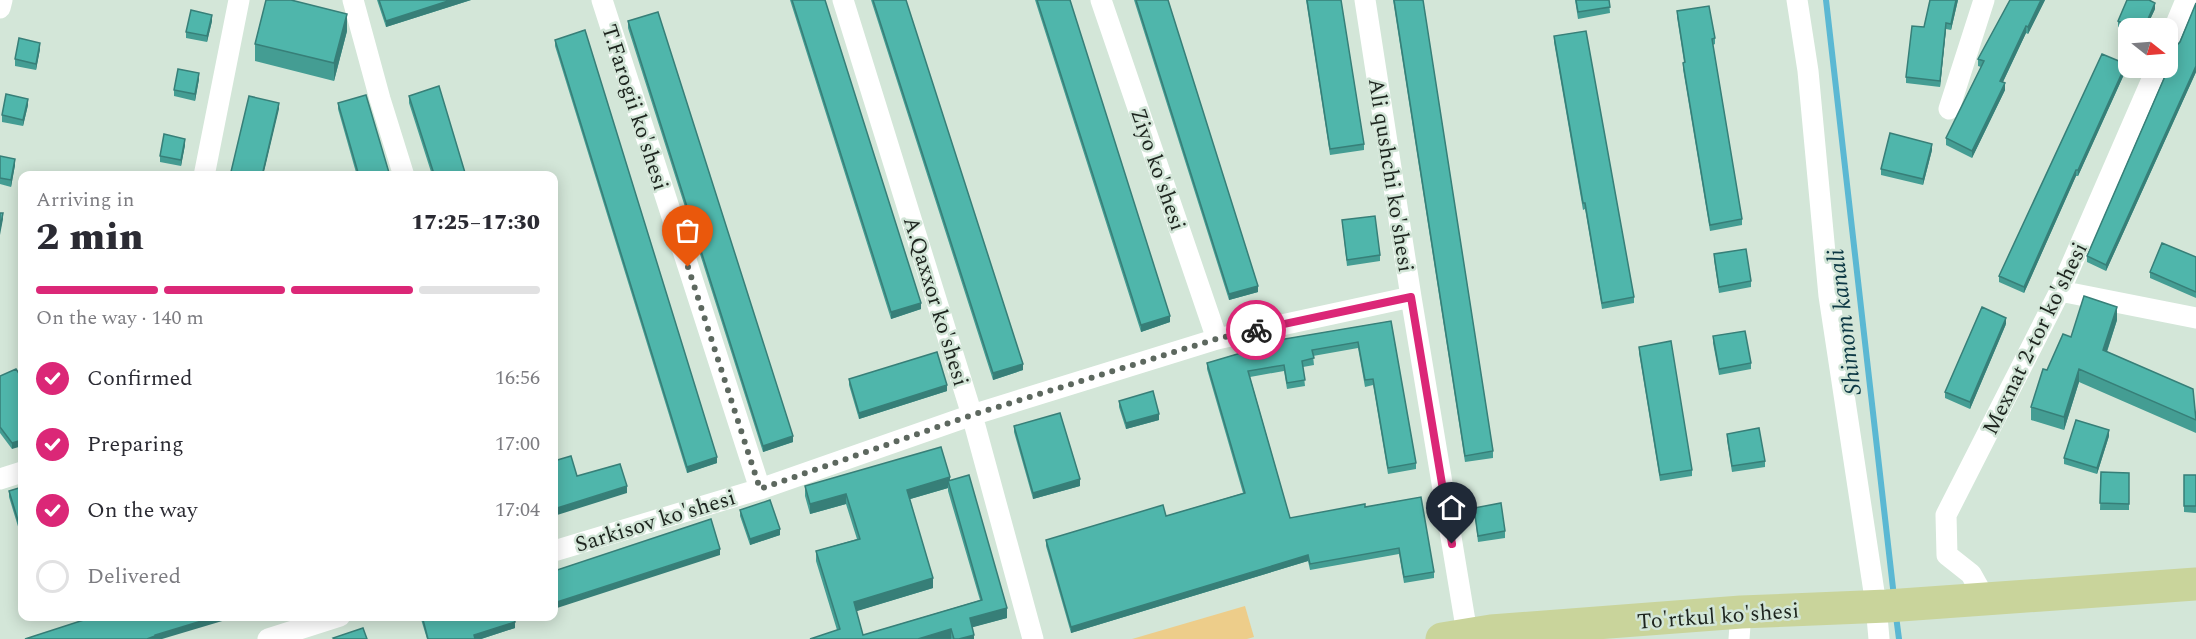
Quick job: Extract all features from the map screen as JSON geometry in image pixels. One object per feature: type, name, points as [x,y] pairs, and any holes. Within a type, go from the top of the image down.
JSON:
[{"type":"main road","points":[[1985,599],[2196,584]]},
{"type":"main road","name":"To'rtkul ko'shesi","points":[[1473,636],[1740,626],[1882,606],[1985,599]]},
{"type":"street","points":[[0,8],[2,0]]},
{"type":"street","points":[[205,171],[239,0]]},
{"type":"street","points":[[353,0],[402,171]]},
{"type":"street","name":"T.Farogii ko'shesi","points":[[602,0],[760,489]]},
{"type":"street","name":"A.Qaxxor ko'shesi","points":[[843,0],[972,415],[1032,639]]},
{"type":"street","name":"Ziyo ko'shesi","points":[[1101,0],[1216,339]]},
{"type":"street","name":"Ali qushchi ko'shesi","points":[[1365,0],[1411,297],[1473,636]]},
{"type":"street","points":[[1797,0],[1808,71],[1829,296],[1882,606],[1879,639]]},
{"type":"street","points":[[1949,109],[1984,0]]},
{"type":"street","points":[[2178,19],[2186,0]]},
{"type":"street","name":"Mexnat 2-tor ko'shesi","points":[[1985,599],[1971,574],[1947,555],[1946,515],[2060,291],[2153,78]]},
{"type":"street","points":[[2060,291],[2196,318]]},
{"type":"street","name":"Sarkisov ko'shesi","points":[[558,550],[760,489],[972,415],[1216,339],[1411,297]]},
{"type":"street","points":[[0,478],[18,473]]},
{"type":"street","points":[[277,632],[320,621]]},
{"type":"shaded area","points":[[1245,606],[1254,637],[1247,639],[1132,639]]},
{"type":"building","points":[[266,0],[291,0],[347,14],[334,63],[255,44]]},
{"type":"building","points":[[379,0],[451,0],[386,21]]},
{"type":"building","points":[[792,0],[825,0],[921,303],[891,312]]},
{"type":"building","points":[[873,0],[906,0],[1023,364],[993,373]]},
{"type":"building","points":[[1037,0],[1070,0],[1170,316],[1141,325]]},
{"type":"building","points":[[1136,0],[1168,0],[1258,286],[1229,294]]},
{"type":"building","points":[[1307,0],[1341,0],[1364,144],[1330,149]]},
{"type":"building","points":[[1394,0],[1423,0],[1493,451],[1465,456]]},
{"type":"building","points":[[1576,0],[1609,0],[1610,7],[1578,12]]},
{"type":"building","points":[[1930,0],[1956,0],[1951,24],[1946,23],[1940,81],[1906,77],[1912,26],[1924,27]]},
{"type":"building","points":[[2010,0],[2041,0],[2000,81],[2005,83],[1972,151],[1946,138],[1984,61],[1978,59]]},
{"type":"building","points":[[2127,0],[2149,0],[2155,3],[2148,18],[2119,18]]},
{"type":"building","points":[[2196,3],[2196,66],[2106,265],[2087,256],[2164,78],[2178,78],[2178,44]]},
{"type":"building","points":[[1709,6],[1715,38],[1712,39],[1742,219],[1710,225],[1683,63],[1685,62],[1677,11]]},
{"type":"building","points":[[191,10],[212,15],[207,36],[186,32]]},
{"type":"building","points":[[658,12],[793,436],[763,446],[628,21]]},
{"type":"building","points":[[585,30],[717,457],[687,467],[555,40]]},
{"type":"building","points":[[1586,31],[1634,297],[1602,303],[1554,36]]},
{"type":"building","points":[[19,38],[40,43],[36,64],[15,59]]},
{"type":"building","points":[[2102,54],[2118,61],[2120,78],[2024,287],[1999,276]]},
{"type":"building","points":[[178,69],[199,73],[195,94],[174,90]]},
{"type":"building","points":[[439,86],[464,171],[433,171],[409,96]]},
{"type":"building","points":[[6,94],[28,99],[23,120],[2,115]]},
{"type":"building","points":[[366,95],[389,171],[358,171],[338,103]]},
{"type":"building","points":[[249,96],[279,103],[263,171],[231,171]]},
{"type":"building","points":[[1890,133],[1932,144],[1923,179],[1881,169]]},
{"type":"building","points":[[164,134],[185,139],[181,160],[160,156]]},
{"type":"building","points":[[0,156],[15,159],[11,180],[0,178]]},
{"type":"building","points":[[1375,216],[1380,255],[1347,260],[1342,220]]},
{"type":"building","points":[[2162,243],[2196,257],[2196,292],[2150,272]]},
{"type":"building","points":[[1746,249],[1751,281],[1719,287],[1714,254]]},
{"type":"building","points":[[2084,296],[2117,307],[2103,350],[2193,389],[2196,420],[2079,369],[2064,417],[2031,407],[2043,369],[2047,370],[2063,334],[2071,337]]},
{"type":"building","points":[[1982,307],[2006,318],[1970,402],[1945,392]]},
{"type":"building","points":[[1391,321],[1416,463],[1388,468],[1373,379],[1365,380],[1358,342],[1312,350],[1314,358],[1302,361],[1305,380],[1287,383],[1284,365],[1248,371],[1290,518],[1365,504],[1365,507],[1421,497],[1434,572],[1404,577],[1399,548],[1310,564],[1308,555],[1071,627],[1046,540],[1163,505],[1166,516],[1245,493],[1207,363],[1268,345],[1267,342]]},
{"type":"building","points":[[1745,331],[1751,363],[1719,369],[1713,336]]},
{"type":"building","points":[[1671,341],[1692,470],[1660,475],[1639,347]]},
{"type":"building","points":[[937,352],[947,385],[859,413],[849,379]]},
{"type":"building","points":[[16,369],[18,372],[18,441],[12,443],[0,427],[0,376]]},
{"type":"building","points":[[1153,391],[1159,414],[1126,423],[1119,401]]},
{"type":"building","points":[[1060,413],[1080,479],[1033,493],[1014,426]]},
{"type":"building","points":[[2076,420],[2109,430],[2097,468],[2064,458]]},
{"type":"building","points":[[1759,428],[1765,461],[1732,466],[1727,434]]},
{"type":"building","points":[[941,447],[950,477],[907,490],[933,578],[854,602],[863,635],[982,600],[948,481],[969,475],[1007,608],[970,618],[974,635],[959,639],[954,639],[951,629],[918,639],[810,639],[840,629],[816,551],[860,539],[846,494],[810,504],[805,486]]},
{"type":"building","points":[[571,456],[577,476],[620,464],[627,486],[558,508],[558,460]]},
{"type":"building","points":[[2101,472],[2129,473],[2129,504],[2100,503]]},
{"type":"building","points":[[2184,475],[2196,475],[2196,506],[2184,506]]},
{"type":"building","points":[[18,488],[18,520],[9,491]]},
{"type":"building","points":[[770,500],[780,529],[750,539],[740,510]]},
{"type":"building","points":[[1501,503],[1505,531],[1478,536],[1474,508]]},
{"type":"building","points":[[711,519],[720,549],[558,602],[558,570]]},
{"type":"building","points":[[81,621],[201,621],[147,639],[25,639]]},
{"type":"building","points":[[423,621],[515,621],[474,635],[475,639],[428,639]]},
{"type":"building","points":[[363,628],[367,639],[333,638]]},
{"type":"waterway","name":"Shimom kanali","points":[[1826,0],[1894,597]]},
{"type":"waterway","name":"Shimom kanali","points":[[1896,616],[1899,639]]},
{"type":"way so far","points":[[688,267],[760,489],[972,415],[1216,339],[1256,330]]},
{"type":"route","points":[[1256,330],[1411,297],[1452,544]]}]
